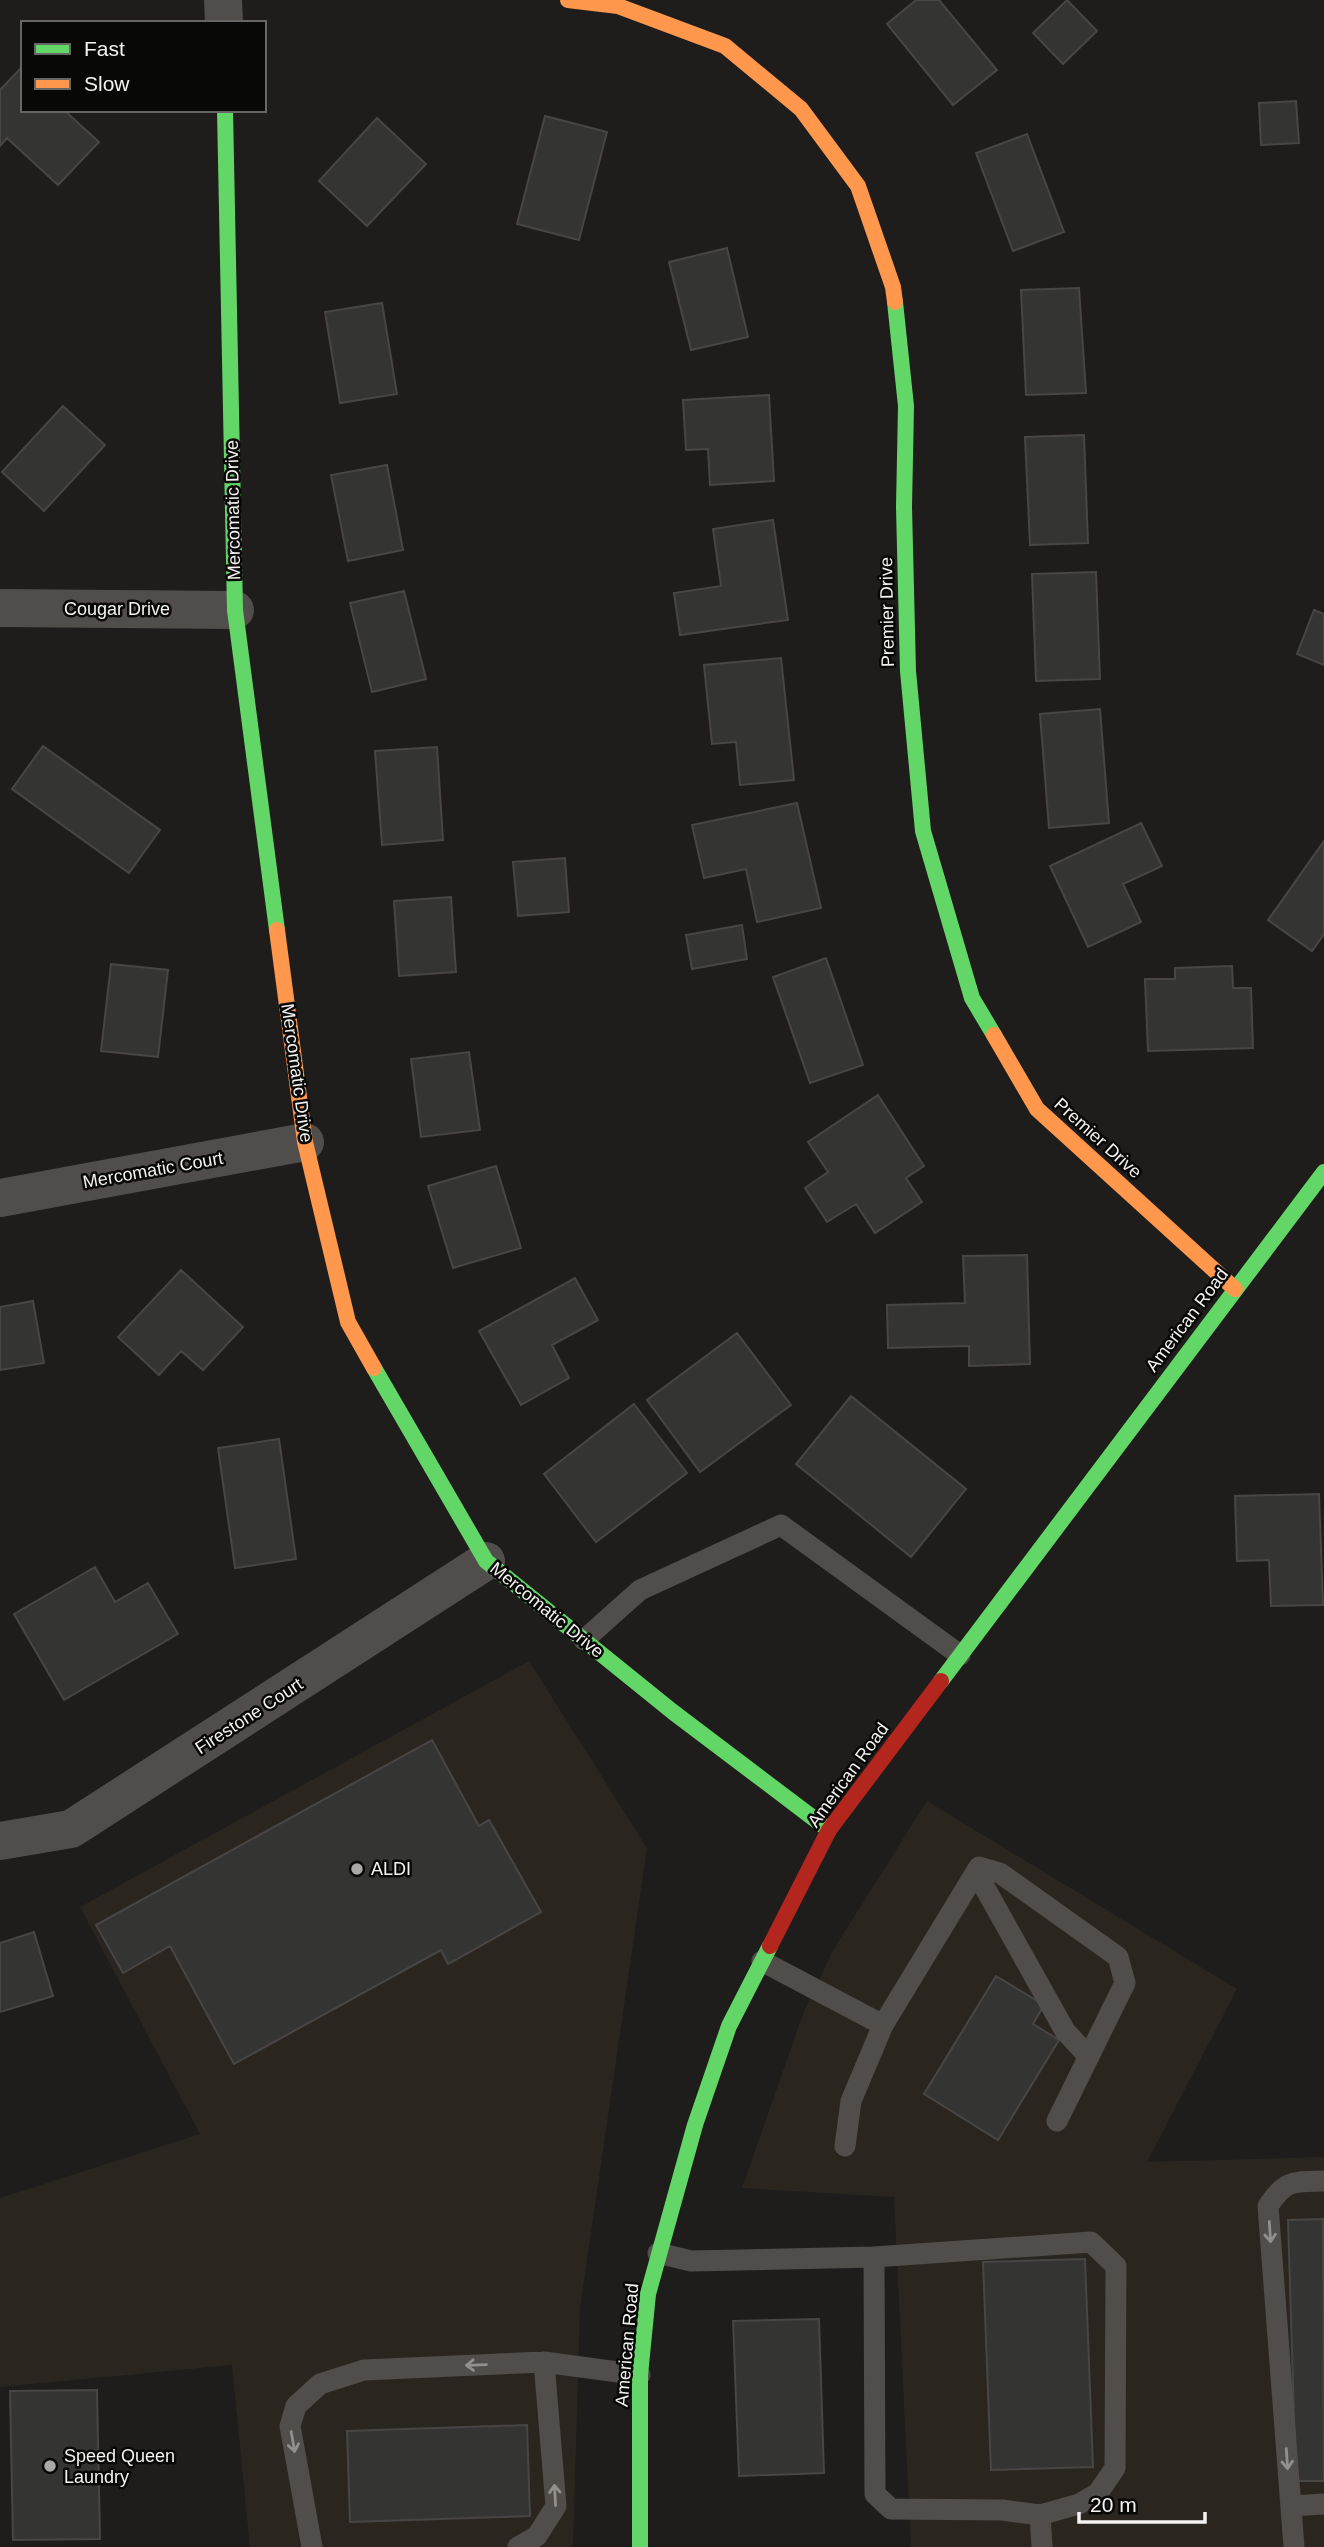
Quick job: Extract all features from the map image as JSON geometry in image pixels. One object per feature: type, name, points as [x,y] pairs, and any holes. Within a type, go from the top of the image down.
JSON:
[{"type":"street","points":[[223,0],[224,21]]},
{"type":"street","name":"Premier Drive","points":[[569,0],[618,6],[725,46],[801,109],[858,186],[893,287],[906,406],[904,507],[908,671],[923,831],[972,998],[1037,1109],[1235,1289]]},
{"type":"street","name":"Mercomatic Drive","points":[[225,112],[235,610],[305,1142],[348,1322],[486,1561],[673,1712],[829,1830]]},
{"type":"street","name":"Cougar Drive","points":[[0,608],[235,610]]},
{"type":"street","name":"Mercomatic Court","points":[[0,1198],[305,1142]]},
{"type":"street","name":"American Road","points":[[640,2547],[640,2375],[648,2294],[695,2125],[729,2026],[829,1830],[1324,1172]]},
{"type":"street","name":"Firestone Court","points":[[0,1840],[71,1829],[486,1561]]},
{"type":"lane","points":[[584,1640],[640,1590],[782,1525],[960,1655]]},
{"type":"lane","points":[[845,2146],[850,2101],[883,2025],[979,1867],[1000,1873],[1118,1957],[1125,1983],[1057,2122]]},
{"type":"lane","points":[[976,1872],[1065,2031],[1089,2057]]},
{"type":"lane","points":[[762,1961],[883,2025]]},
{"type":"lane","points":[[1294,2547],[1268,2206],[1280,2189],[1290,2182],[1324,2181]]},
{"type":"lane","points":[[658,2253],[691,2261],[874,2257],[1091,2242],[1116,2266],[1115,2468],[1098,2493],[1079,2504],[1040,2515],[1002,2510],[891,2509],[875,2494],[874,2257]]},
{"type":"lane","points":[[518,2547],[537,2536],[556,2506],[544,2362]]},
{"type":"lane","points":[[312,2547],[290,2426],[296,2406],[320,2384],[364,2370],[544,2362],[640,2375]]},
{"type":"lane","points":[[1291,2506],[1324,2504]]},
{"type":"lane","points":[[1040,2515],[1042,2547]]},
{"type":"shaded area","points":[[529,1661],[647,1848],[580,2308],[573,2543],[571,2547],[250,2547],[232,2365],[0,2387],[0,2198],[200,2134],[80,1907]]},
{"type":"shaded area","points":[[927,1801],[1237,1989],[1147,2162],[1324,2157],[1324,2547],[911,2547],[894,2197],[742,2188],[803,2014],[833,1950]]},
{"type":"building","points":[[916,0],[939,0],[997,70],[953,105],[887,24]]},
{"type":"building","points":[[1067,0],[1097,31],[1063,64],[1033,33]]},
{"type":"building","points":[[20,69],[21,112],[66,112],[99,142],[58,185],[7,138],[0,146],[0,90]]},
{"type":"building","points":[[1296,101],[1299,143],[1261,145],[1259,103]]},
{"type":"building","points":[[545,116],[607,132],[579,240],[517,224]]},
{"type":"building","points":[[377,118],[426,164],[367,226],[319,181]]},
{"type":"building","points":[[1027,134],[1064,232],[1013,251],[976,153]]},
{"type":"building","points":[[727,248],[748,337],[691,350],[669,262]]},
{"type":"building","points":[[1079,288],[1086,393],[1026,395],[1021,290]]},
{"type":"building","points":[[382,303],[397,394],[340,403],[325,312]]},
{"type":"building","points":[[769,395],[774,481],[710,485],[708,449],[686,450],[683,400]]},
{"type":"building","points":[[63,406],[105,445],[44,511],[2,472]]},
{"type":"building","points":[[1084,435],[1088,543],[1030,545],[1025,437]]},
{"type":"building","points":[[387,465],[403,550],[348,561],[331,475]]},
{"type":"building","points":[[773,520],[788,620],[680,635],[674,593],[721,586],[713,529]]},
{"type":"building","points":[[1096,572],[1100,679],[1036,681],[1032,574]]},
{"type":"building","points":[[404,591],[426,679],[372,692],[350,603]]},
{"type":"building","points":[[1314,610],[1324,614],[1324,665],[1297,654]]},
{"type":"building","points":[[781,658],[794,780],[740,785],[736,742],[712,744],[704,665]]},
{"type":"building","points":[[1100,709],[1109,823],[1049,828],[1040,714]]},
{"type":"building","points":[[43,746],[160,830],[129,873],[12,789]]},
{"type":"building","points":[[437,747],[443,840],[382,845],[375,751]]},
{"type":"building","points":[[797,803],[821,908],[757,922],[746,869],[704,878],[692,825]]},
{"type":"building","points":[[1141,823],[1162,866],[1123,884],[1141,922],[1088,947],[1050,866]]},
{"type":"building","points":[[1324,841],[1324,934],[1312,951],[1268,920]]},
{"type":"building","points":[[565,858],[569,912],[518,916],[513,862]]},
{"type":"building","points":[[451,897],[456,972],[399,976],[394,901]]},
{"type":"building","points":[[742,925],[747,959],[692,969],[686,935]]},
{"type":"building","points":[[826,958],[863,1065],[810,1083],[773,977]]},
{"type":"building","points":[[111,964],[168,970],[158,1057],[101,1051]]},
{"type":"building","points":[[1232,966],[1233,988],[1251,988],[1253,1048],[1148,1051],[1145,979],[1175,979],[1175,968]]},
{"type":"building","points":[[469,1052],[480,1130],[421,1137],[411,1059]]},
{"type":"building","points":[[878,1095],[924,1166],[906,1178],[922,1202],[875,1233],[856,1204],[827,1222],[805,1188],[828,1172],[808,1142]]},
{"type":"building","points":[[496,1166],[521,1248],[453,1268],[428,1186]]},
{"type":"building","points":[[1027,1255],[1030,1364],[969,1366],[969,1346],[888,1348],[887,1305],[965,1303],[963,1256]]},
{"type":"building","points":[[181,1270],[243,1327],[203,1370],[181,1351],[159,1375],[118,1337]]},
{"type":"building","points":[[575,1278],[598,1320],[552,1345],[569,1378],[521,1405],[479,1331]]},
{"type":"building","points":[[33,1301],[44,1363],[0,1370],[0,1307]]},
{"type":"building","points":[[737,1333],[791,1405],[700,1472],[647,1400]]},
{"type":"building","points":[[851,1396],[966,1489],[911,1557],[796,1464]]},
{"type":"building","points":[[634,1404],[687,1473],[596,1542],[544,1474]]},
{"type":"building","points":[[279,1439],[296,1559],[235,1568],[218,1448]]},
{"type":"building","points":[[1319,1494],[1323,1605],[1271,1606],[1269,1560],[1237,1561],[1235,1496]]},
{"type":"building","points":[[95,1567],[115,1602],[148,1583],[178,1634],[64,1700],[14,1614]]},
{"type":"building","name":"ALDI","points":[[432,1740],[479,1826],[489,1820],[541,1912],[448,1964],[441,1950],[234,2064],[170,1946],[123,1973],[96,1925]]},
{"type":"building","points":[[34,1932],[53,1996],[0,2012],[0,1943]]},
{"type":"building","points":[[996,1976],[1044,2005],[1033,2024],[1059,2040],[998,2140],[924,2094]]},
{"type":"building","points":[[1323,2219],[1324,2481],[1296,2481],[1288,2220]]},
{"type":"building","points":[[1085,2259],[1093,2467],[991,2470],[983,2262]]},
{"type":"building","points":[[819,2319],[824,2473],[739,2476],[733,2321]]},
{"type":"building","points":[[97,2390],[100,2539],[13,2540],[10,2391]]},
{"type":"building","points":[[527,2425],[530,2516],[350,2522],[347,2431]]},
{"type":"traffic: fast","points":[[225,112],[235,610],[277,930]]},
{"type":"traffic: fast","points":[[895,302],[906,406],[904,507],[908,671],[923,831],[972,998],[994,1035]]},
{"type":"traffic: fast","points":[[941,1681],[1324,1172]]},
{"type":"traffic: fast","points":[[374,1368],[486,1561],[673,1712],[829,1830]]},
{"type":"traffic: fast","points":[[640,2547],[640,2375],[648,2294],[695,2125],[729,2026],[770,1946]]},
{"type":"traffic: slow","points":[[568,0],[618,6],[725,46],[801,109],[858,186],[893,287],[895,302]]},
{"type":"traffic: slow","points":[[277,930],[305,1142],[348,1322],[374,1368]]},
{"type":"traffic: slow","points":[[994,1035],[1037,1109],[1235,1289]]},
{"type":"traffic: jam","points":[[770,1946],[829,1830],[941,1681]]},
{"type":"place","name":"ALDI","points":[[357,1869]]},
{"type":"place","name":"Speed Queen Laundry","points":[[50,2466]]}]
